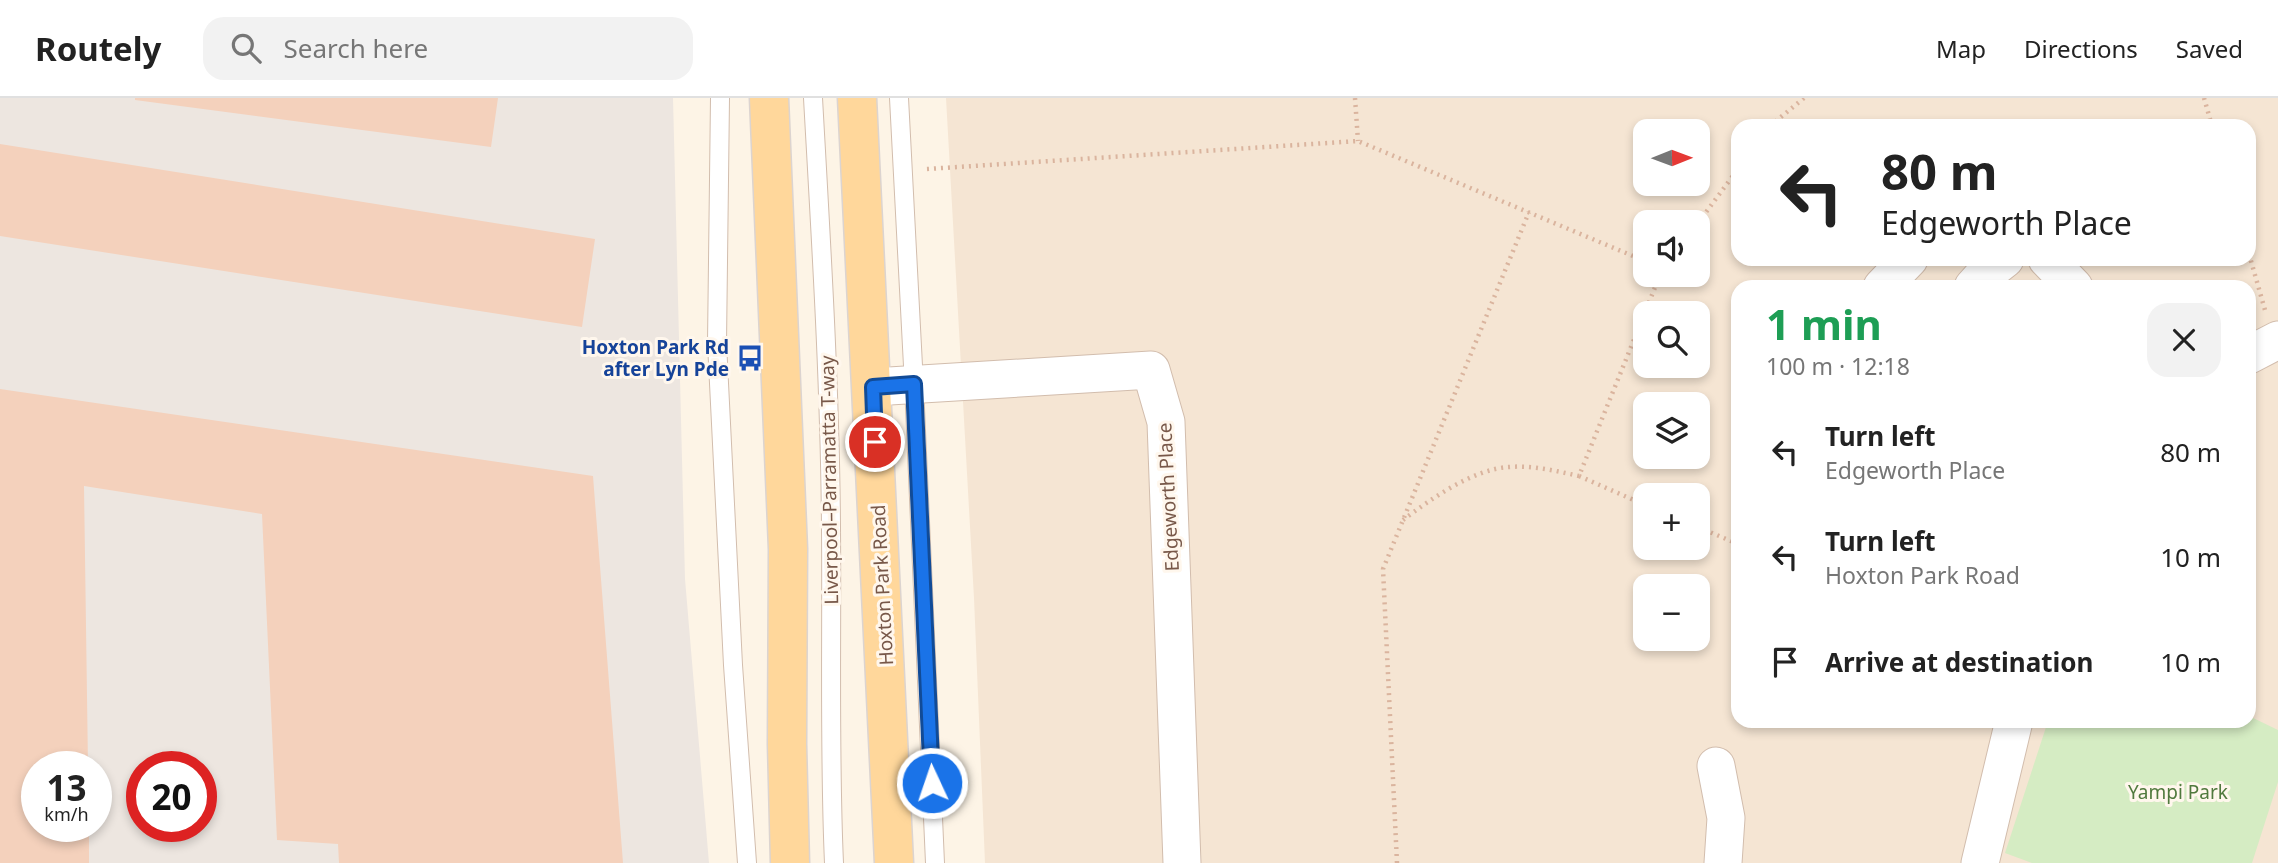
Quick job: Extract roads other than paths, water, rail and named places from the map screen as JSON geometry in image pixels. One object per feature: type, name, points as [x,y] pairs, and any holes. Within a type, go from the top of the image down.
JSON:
[{"type":"main road","points":[[769,98],[788,549],[787,744],[790,863]]},
{"type":"main road","name":"Hoxton Park Road","points":[[857,98],[894,863]]},
{"type":"street","points":[[1889,280],[1902,266]]},
{"type":"street","points":[[1979,280],[1996,266]]},
{"type":"street","points":[[2054,266],[2067,280]]},
{"type":"street","name":"Edgeworth Place","points":[[873,387],[1151,369],[1166,422],[1182,863]]},
{"type":"street","points":[[1980,863],[2012,728]]},
{"type":"street","points":[[1716,766],[1726,818],[1723,863]]},
{"type":"lane","points":[[720,98],[718,373],[733,665],[747,863]]},
{"type":"lane","name":"Liverpool–Parramatta T-way","points":[[813,98],[826,324],[834,863]]},
{"type":"lane","points":[[899,98],[935,863]]},
{"type":"place","name":"Hoxton Park Rd after Lyn Pde","points":[[750,358]]},
{"type":"park label","name":"Yampi Park","points":[[2178,792]]}]
